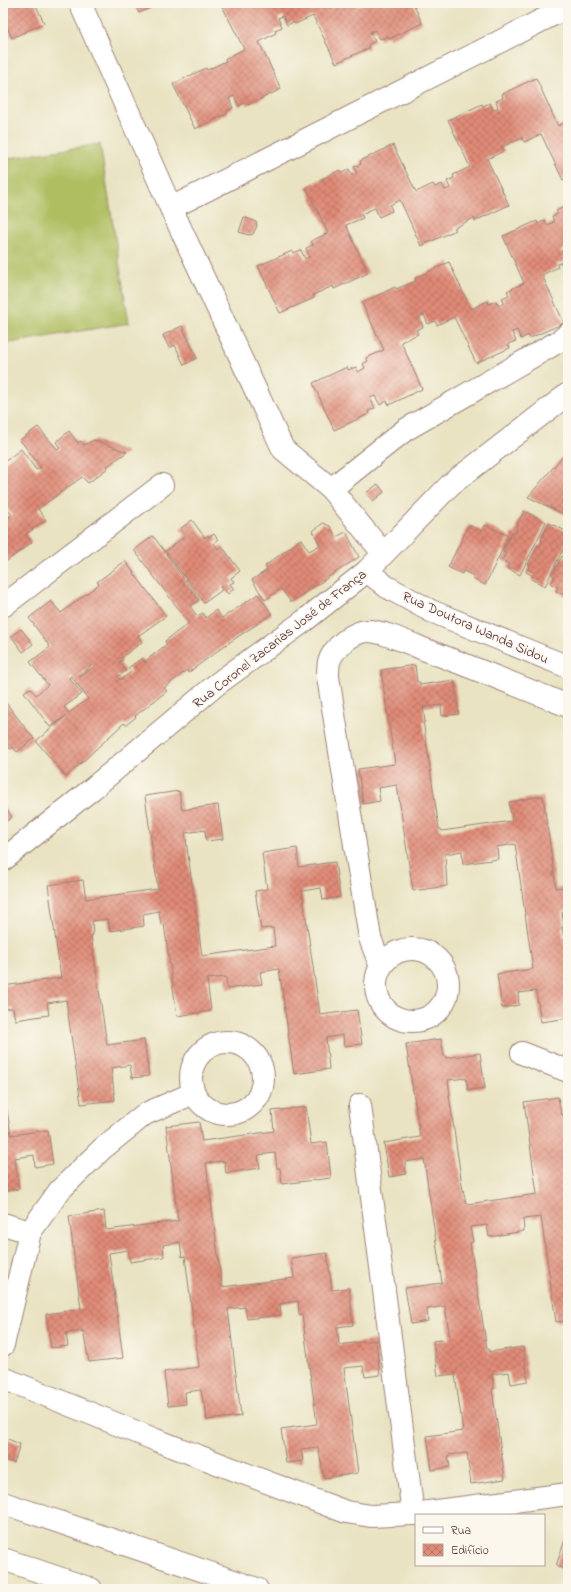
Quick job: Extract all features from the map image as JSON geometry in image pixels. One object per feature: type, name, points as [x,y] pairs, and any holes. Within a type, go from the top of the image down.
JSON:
[{"type":"street","points":[[80,3],[171,208],[283,449],[331,489],[383,553]]},
{"type":"street","points":[[171,208],[568,7]]},
{"type":"street","points":[[331,489],[405,430],[561,340],[568,334]]},
{"type":"street","name":"Rua Coronel Zacarias José de França","points":[[3,860],[92,789],[217,684],[304,621],[367,571],[450,485],[568,394]]},
{"type":"street","points":[[3,606],[162,485]]},
{"type":"street","name":"Rua Doutora Wanda Sidou","points":[[367,571],[387,587],[431,611],[568,667]]},
{"type":"street","points":[[381,967],[370,938],[328,677],[329,661],[335,651],[348,639],[362,632],[369,631],[406,642],[568,706]]},
{"type":"street","points":[[522,1053],[568,1071]]},
{"type":"street","points":[[3,1345],[30,1232],[60,1190],[102,1149],[145,1114],[194,1093]]},
{"type":"street","points":[[360,1106],[413,1514]]},
{"type":"street","points":[[3,1224],[30,1232]]},
{"type":"street","points":[[3,1378],[156,1440],[346,1512],[371,1516],[413,1514],[568,1494]]},
{"type":"street","points":[[3,1503],[257,1589]]},
{"type":"street","points":[[3,1559],[91,1589]]},
{"type":"green space","points":[[100,144],[129,323],[3,344],[3,159]]},
{"type":"building","points":[[3,3],[35,3],[44,23],[12,38],[3,18]]},
{"type":"building","points":[[134,3],[162,3],[139,13]]},
{"type":"building","points":[[329,3],[331,8],[342,3],[356,3],[358,6],[364,3],[413,3],[422,23],[389,39],[388,36],[380,39],[375,30],[370,32],[375,41],[368,45],[369,48],[336,63],[313,16],[295,24],[294,22],[287,25],[283,16],[278,18],[282,27],[275,30],[276,33],[259,42],[281,89],[248,105],[246,102],[239,106],[234,96],[229,98],[233,108],[226,111],[228,113],[195,129],[173,84],[206,68],[207,70],[226,61],[225,59],[244,49],[221,4]]},
{"type":"building","points":[[536,78],[558,126],[568,121],[568,177],[563,180],[541,134],[524,142],[522,138],[502,147],[504,151],[487,159],[509,205],[475,221],[474,218],[454,228],[456,230],[421,246],[400,200],[390,205],[392,211],[379,217],[375,208],[361,214],[363,218],[346,225],[368,273],[334,289],[333,286],[313,295],[314,298],[280,313],[258,266],[292,251],[293,253],[301,250],[305,259],[310,256],[306,248],[313,245],[311,241],[328,233],[306,187],[340,170],[342,173],[349,169],[352,176],[357,173],[354,167],[361,164],[360,161],[393,145],[416,192],[433,184],[435,187],[442,184],[445,190],[450,188],[447,181],[454,178],[453,175],[470,167],[448,120],[482,104],[483,106],[490,103],[493,110],[498,108],[496,101],[503,98],[502,94]]},
{"type":"building","points":[[568,205],[568,256],[565,249],[561,251],[565,261],[557,264],[558,267],[542,275],[564,323],[530,338],[528,335],[521,339],[517,330],[512,332],[516,341],[508,344],[510,348],[476,363],[454,317],[437,325],[435,321],[428,324],[424,315],[419,317],[423,327],[416,330],[418,334],[401,342],[422,389],[389,405],[387,401],[380,405],[375,396],[370,398],[375,408],[368,411],[369,414],[334,430],[313,383],[347,367],[348,370],[356,367],[358,372],[365,368],[363,364],[368,361],[366,358],[384,350],[362,303],[395,287],[396,289],[416,281],[415,278],[449,262],[471,309],[488,301],[489,304],[496,301],[499,306],[504,303],[502,298],[509,295],[507,291],[524,283],[503,236],[537,221],[538,224],[545,220],[547,225],[554,222],[552,216],[558,214],[556,211]]},
{"type":"building","points":[[244,217],[256,222],[257,226],[253,234],[249,235],[239,232]]},
{"type":"building","points":[[182,326],[197,358],[184,365],[175,345],[169,348],[163,335]]},
{"type":"building","points":[[38,427],[58,450],[60,448],[56,442],[69,431],[78,443],[81,441],[84,445],[94,440],[127,452],[107,466],[108,468],[88,483],[82,477],[38,509],[46,520],[26,534],[32,542],[3,564],[3,509],[9,517],[12,515],[3,503],[3,466],[5,465],[3,463],[21,449],[36,470],[41,467],[20,440]]},
{"type":"building","points":[[568,450],[568,516],[528,497]]},
{"type":"building","points":[[378,484],[384,492],[373,501],[366,493]]},
{"type":"building","points":[[524,511],[546,522],[520,575],[507,568],[509,564],[502,560],[506,553],[503,552],[512,533],[515,534],[517,528],[516,526]]},
{"type":"building","points":[[192,520],[205,538],[208,535],[209,537],[214,534],[218,540],[214,543],[218,549],[222,546],[240,571],[231,578],[234,582],[230,584],[234,589],[228,594],[222,586],[220,587],[222,590],[204,603],[167,553],[166,554],[199,600],[190,606],[197,616],[203,613],[206,618],[216,610],[222,618],[258,594],[272,614],[224,646],[188,673],[187,670],[164,688],[167,691],[126,725],[124,723],[66,777],[36,741],[66,716],[50,727],[24,692],[30,688],[36,695],[48,685],[30,662],[50,647],[29,618],[51,601],[61,613],[99,584],[97,582],[125,561],[166,616],[138,636],[142,642],[121,658],[123,660],[119,662],[126,671],[117,677],[120,680],[131,672],[128,668],[142,658],[144,662],[167,644],[165,641],[189,623],[134,550],[153,536],[165,552],[185,536],[180,529]],"holes":[[[92,665],[93,667],[80,677],[79,676]],[[71,676],[88,699],[69,713],[64,707],[82,694],[69,678]]]},
{"type":"building","points":[[323,523],[330,526],[336,537],[346,532],[359,557],[291,602],[281,589],[265,600],[252,580],[267,570],[265,566],[301,539],[309,551],[320,545],[313,531]]},
{"type":"building","points":[[549,523],[568,532],[568,539],[545,586],[531,579],[533,576],[526,572],[530,565],[528,564],[538,545],[540,546],[541,539]]},
{"type":"building","points":[[469,525],[482,531],[485,525],[509,536],[485,585],[473,579],[474,576],[463,571],[462,574],[448,567]]},
{"type":"building","points":[[568,543],[568,597],[556,591],[558,587],[551,584],[555,577],[552,575],[562,556],[565,558],[567,552],[564,550]]},
{"type":"building","points":[[21,629],[33,644],[23,652],[11,636]]},
{"type":"building","points":[[415,665],[417,682],[420,682],[420,685],[454,680],[459,714],[442,716],[441,705],[423,707],[425,722],[423,722],[439,829],[442,831],[512,821],[509,802],[543,796],[556,888],[568,887],[568,911],[562,912],[564,927],[562,927],[568,966],[568,1018],[541,1022],[536,991],[518,993],[519,1005],[502,1008],[497,974],[533,969],[515,844],[497,847],[498,859],[463,864],[462,851],[445,854],[447,886],[413,891],[397,785],[378,788],[380,801],[363,804],[358,769],[395,764],[381,670]]},
{"type":"building","points":[[3,699],[34,739],[17,752],[13,747],[10,749],[3,739]]},
{"type":"building","points":[[179,791],[182,810],[218,805],[223,839],[206,841],[205,830],[185,833],[202,956],[275,946],[273,928],[261,929],[255,891],[267,889],[262,853],[297,848],[299,867],[335,862],[340,897],[323,900],[321,888],[302,891],[320,1015],[357,1010],[362,1044],[344,1046],[343,1035],[326,1038],[329,1069],[294,1074],[279,969],[260,972],[262,984],[227,989],[226,977],[207,979],[211,1011],[177,1016],[164,924],[161,925],[159,911],[143,914],[144,926],[110,931],[108,919],[92,921],[93,935],[91,936],[107,1045],[144,1040],[149,1076],[132,1078],[130,1065],[111,1068],[115,1100],[81,1104],[66,1000],[47,1003],[49,1015],[15,1020],[13,1008],[3,1009],[3,986],[61,978],[48,885],[83,880],[86,899],[158,889],[145,796]]},
{"type":"building","points":[[3,805],[12,817],[3,824]]},
{"type":"building","points":[[441,1039],[444,1056],[446,1056],[446,1058],[480,1053],[485,1088],[468,1090],[466,1078],[448,1080],[462,1185],[466,1203],[467,1202],[468,1204],[537,1194],[524,1102],[558,1097],[561,1114],[563,1114],[563,1116],[568,1115],[568,1138],[566,1138],[568,1151],[568,1320],[556,1322],[541,1217],[523,1219],[524,1231],[489,1237],[487,1225],[470,1227],[473,1242],[470,1243],[487,1349],[489,1349],[489,1352],[523,1347],[528,1381],[511,1384],[509,1372],[492,1374],[494,1389],[492,1389],[505,1479],[471,1484],[467,1453],[448,1455],[450,1467],[432,1470],[427,1436],[463,1431],[455,1374],[438,1376],[433,1341],[450,1339],[445,1306],[427,1309],[428,1321],[411,1324],[405,1288],[442,1283],[424,1159],[405,1162],[406,1174],[389,1177],[384,1143],[420,1137],[406,1044]]},
{"type":"building","points":[[3,1086],[11,1135],[48,1130],[53,1164],[35,1167],[34,1155],[15,1158],[19,1189],[3,1191]]},
{"type":"building","points":[[306,1107],[311,1144],[327,1142],[331,1178],[282,1184],[280,1168],[277,1168],[275,1153],[258,1155],[260,1168],[226,1173],[224,1161],[206,1163],[222,1287],[294,1278],[291,1258],[327,1253],[332,1290],[349,1288],[353,1325],[337,1327],[339,1345],[376,1340],[380,1375],[365,1377],[363,1366],[344,1368],[358,1473],[324,1478],[318,1447],[301,1449],[303,1461],[286,1463],[281,1429],[317,1424],[302,1314],[299,1315],[298,1301],[280,1304],[281,1315],[247,1319],[245,1307],[228,1309],[241,1416],[207,1420],[205,1403],[203,1403],[201,1390],[185,1392],[186,1404],[168,1406],[164,1372],[199,1367],[185,1256],[182,1257],[180,1242],[163,1245],[164,1257],[130,1262],[128,1250],[109,1253],[123,1358],[89,1362],[83,1331],[66,1333],[68,1346],[51,1348],[46,1314],[81,1309],[69,1216],[104,1211],[106,1230],[178,1221],[166,1126],[199,1122],[202,1141],[274,1131],[272,1111]]},
{"type":"building","points":[[3,1437],[20,1444],[14,1463],[3,1460]]},
{"type":"building","points":[[568,1531],[568,1571],[556,1566]]}]
